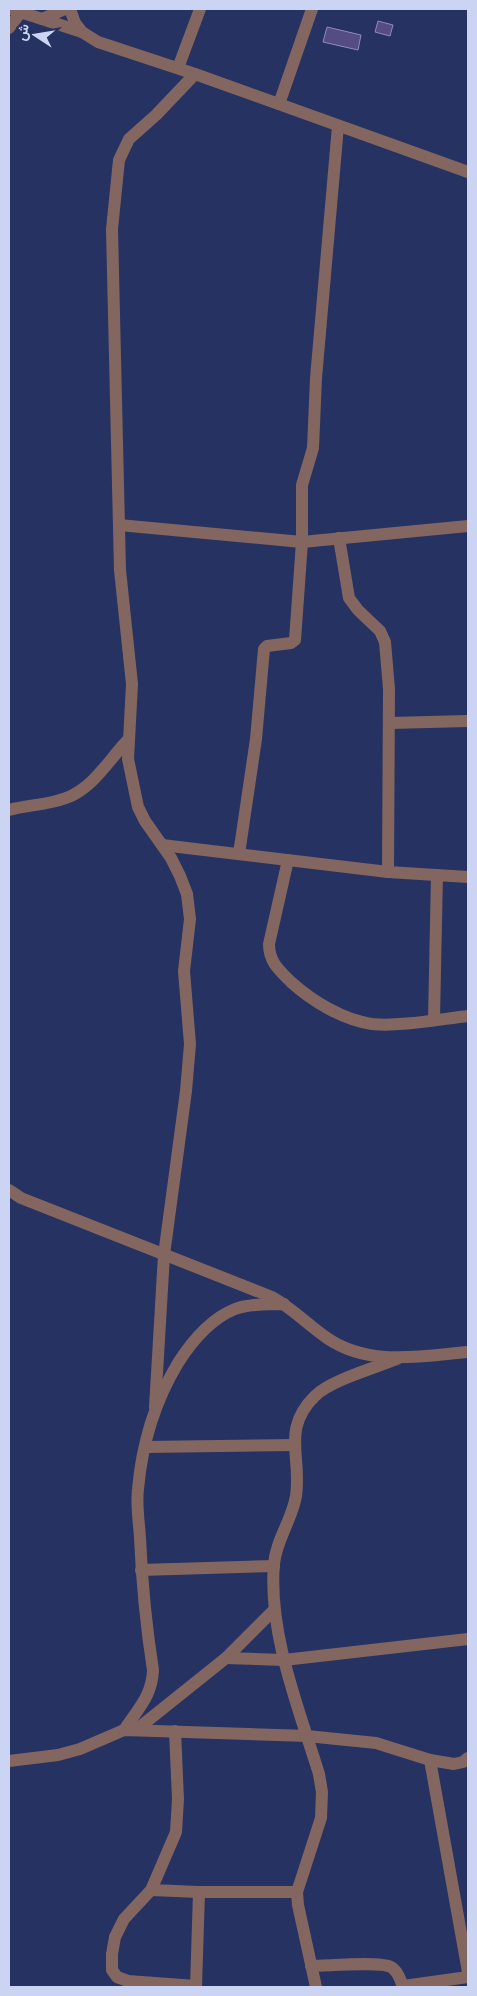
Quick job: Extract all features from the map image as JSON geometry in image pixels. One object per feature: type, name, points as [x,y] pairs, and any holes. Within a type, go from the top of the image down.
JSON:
[{"type":"street","points":[[42,19],[65,9]]},
{"type":"street","points":[[70,9],[75,23],[82,32]]},
{"type":"street","points":[[178,68],[200,9]]},
{"type":"street","points":[[279,104],[312,9]]},
{"type":"street","points":[[9,28],[16,10],[82,32],[98,42],[178,68],[468,172]]},
{"type":"street","points":[[155,1408],[164,1255],[186,1091],[190,1044],[184,970],[190,919],[187,894],[180,876],[138,807],[128,759],[127,741],[132,684],[120,570],[112,229],[118,169],[129,139],[195,74]]},
{"type":"street","points":[[239,854],[256,739],[264,649],[267,646],[295,640],[302,542],[302,485],[313,448],[317,369],[338,126]]},
{"type":"street","points":[[119,525],[302,542],[468,526]]},
{"type":"street","points":[[339,538],[349,598],[358,610],[380,631],[385,642],[390,723],[388,872]]},
{"type":"street","points":[[390,723],[468,721]]},
{"type":"street","points":[[9,810],[65,799],[100,773],[127,741]]},
{"type":"street","points":[[162,846],[388,872],[468,877]]},
{"type":"street","points":[[288,860],[269,944],[271,962],[303,993],[356,1021],[374,1024],[468,1016]]},
{"type":"street","points":[[434,1020],[437,875]]},
{"type":"street","points":[[9,1190],[21,1198],[260,1292],[284,1304],[341,1346],[360,1353],[397,1359],[468,1352]]},
{"type":"street","points":[[130,1730],[149,1694],[152,1683],[153,1670],[145,1619],[141,1570],[137,1490],[155,1408],[183,1355],[198,1336],[215,1321],[235,1309],[248,1306],[284,1304]]},
{"type":"street","points":[[316,1987],[298,1905],[297,1892],[321,1818],[322,1792],[319,1774],[284,1660],[274,1610],[274,1566],[276,1551],[296,1497],[297,1474],[294,1445],[297,1421],[315,1396],[328,1386],[397,1359]]},
{"type":"street","points":[[145,1447],[294,1445]]},
{"type":"street","points":[[141,1570],[274,1566]]},
{"type":"street","points":[[9,1761],[58,1755],[80,1749],[130,1730],[226,1658],[274,1610]]},
{"type":"street","points":[[226,1658],[284,1660],[468,1639]]},
{"type":"street","points":[[130,1730],[307,1736],[376,1742],[430,1760],[454,1764],[463,1762],[468,1758]]},
{"type":"street","points":[[175,1731],[178,1816],[176,1832],[151,1890],[124,1920],[115,1936],[112,1970],[117,1977],[128,1981],[196,1987],[199,1892]]},
{"type":"street","points":[[430,1760],[468,1972]]},
{"type":"street","points":[[151,1890],[297,1892]]},
{"type":"street","points":[[311,1966],[391,1967],[397,1973],[403,1987],[468,1977]]},
{"type":"building","points":[[378,21],[393,25],[390,36],[375,32]]},
{"type":"building","points":[[327,27],[361,35],[358,50],[323,42]]}]
